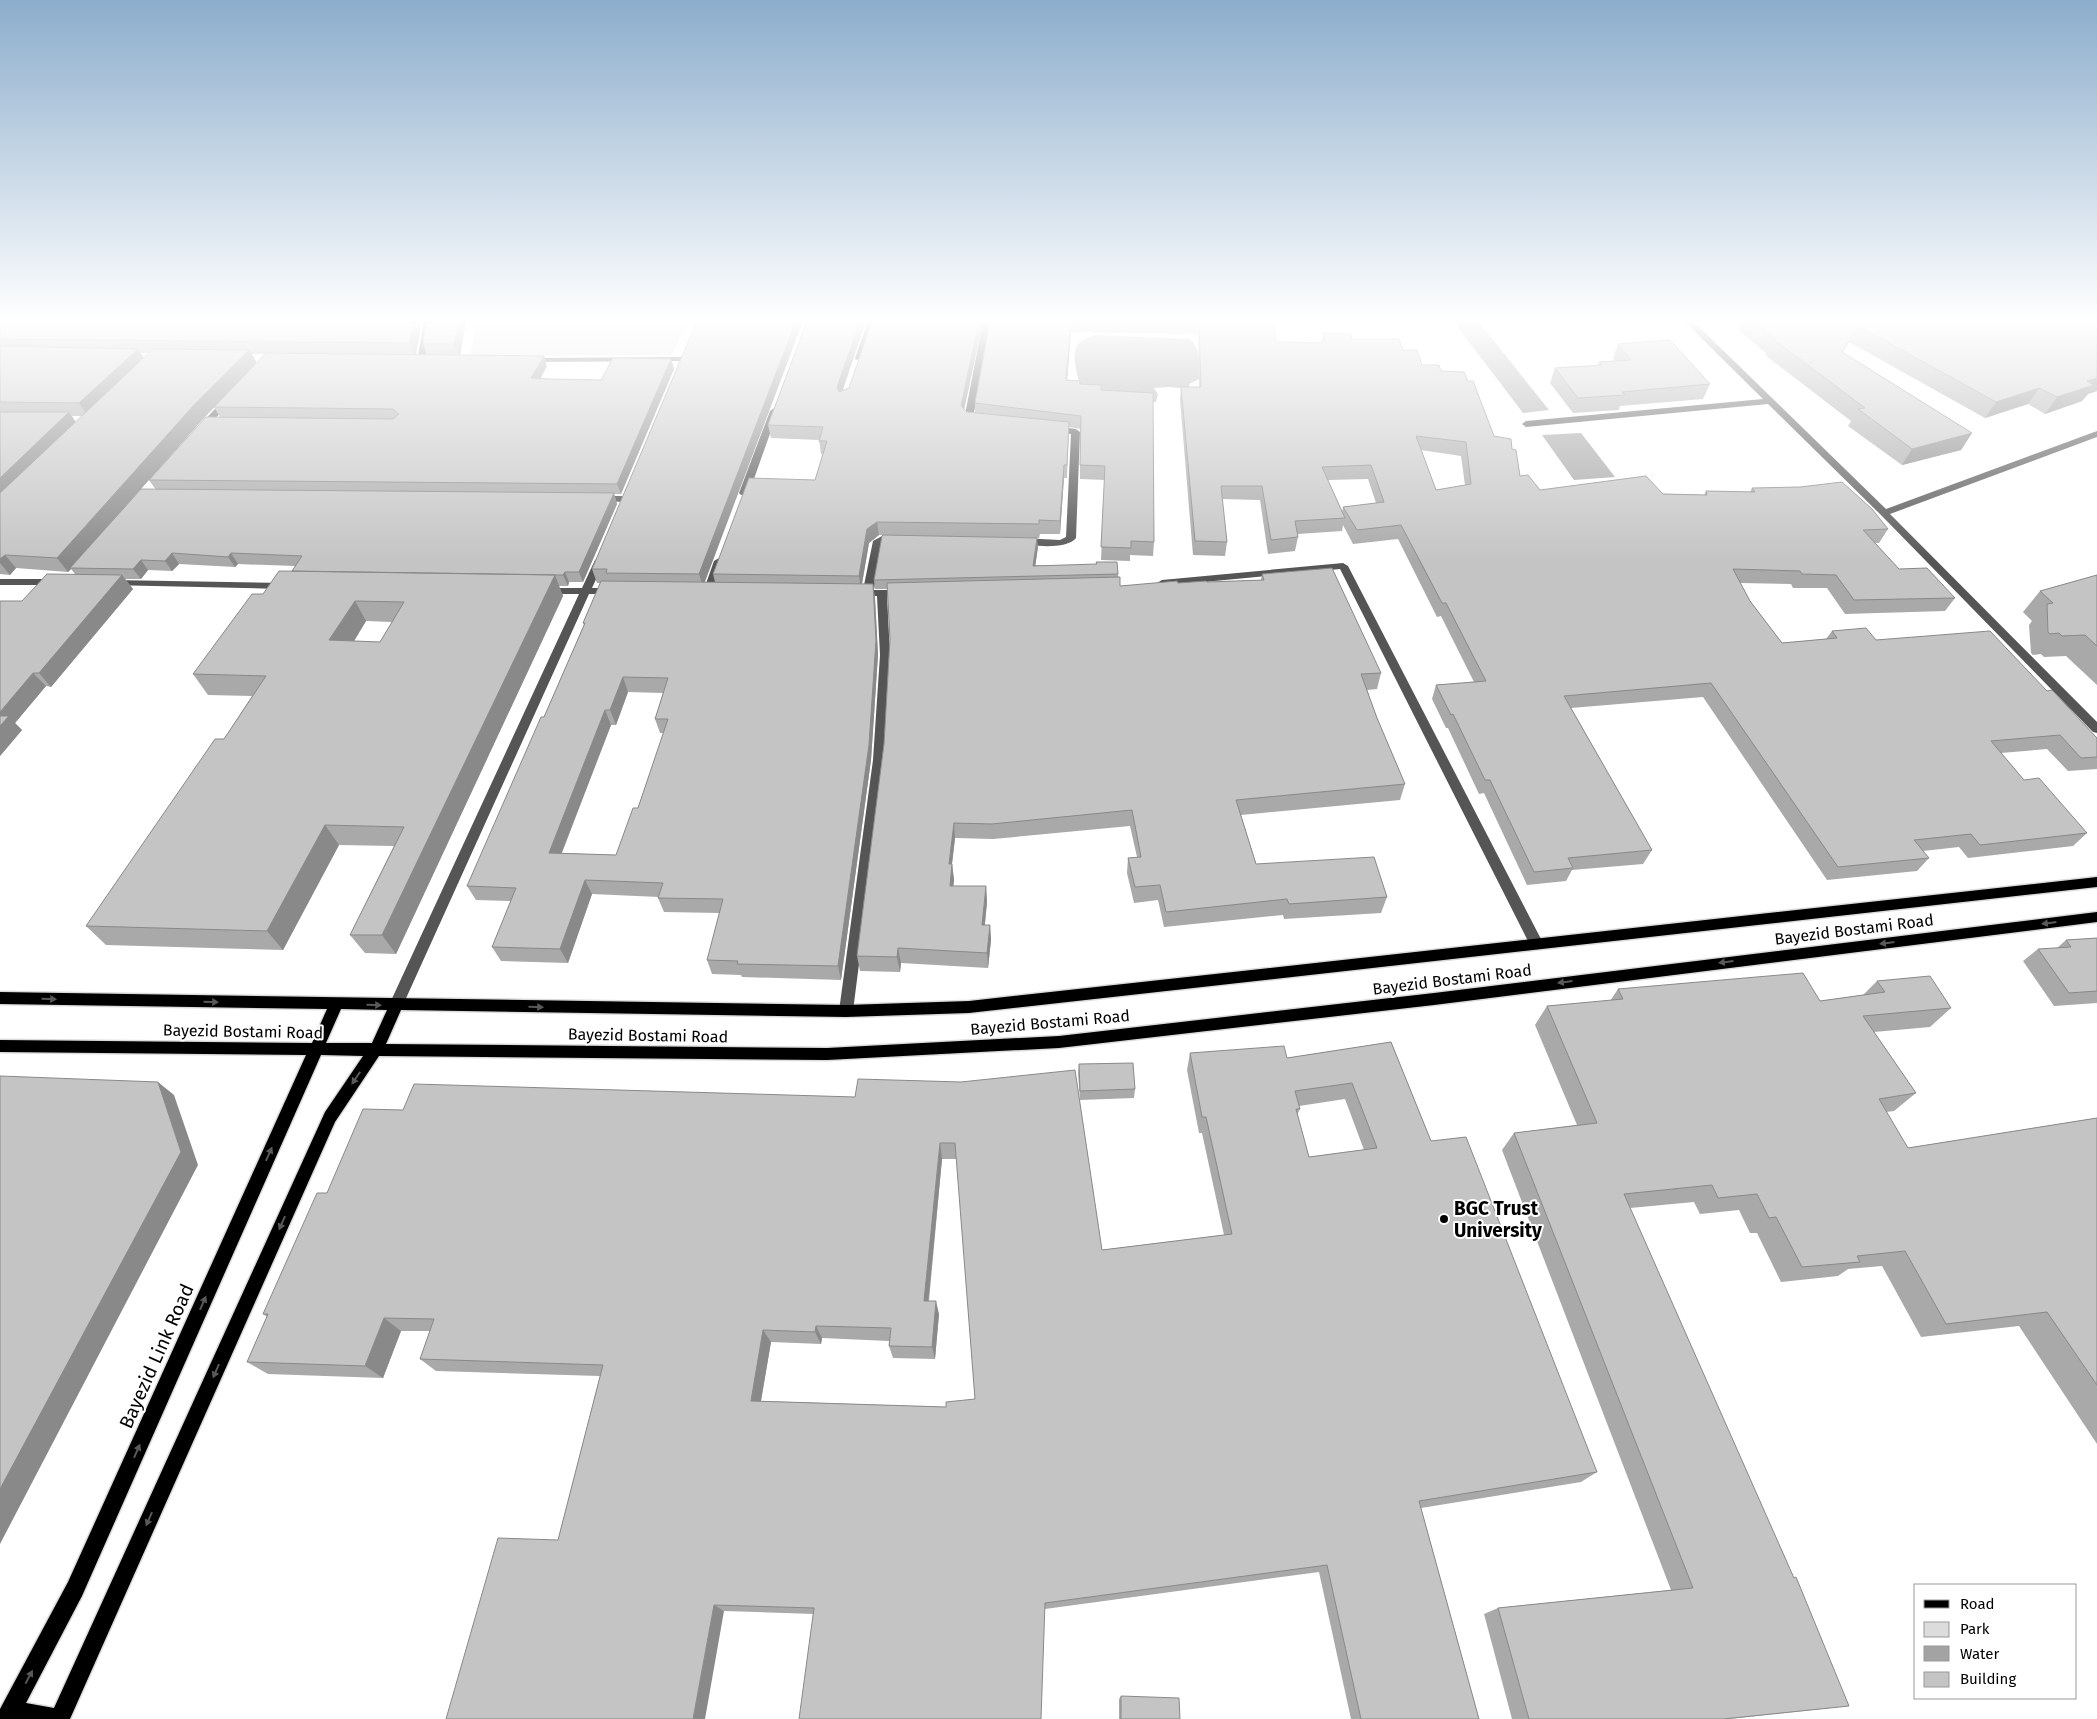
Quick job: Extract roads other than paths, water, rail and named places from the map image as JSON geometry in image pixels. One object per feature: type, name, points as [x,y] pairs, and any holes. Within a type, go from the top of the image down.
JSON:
[{"type":"main road","name":"Bayezid Bostami Road","points":[[0,998],[336,1005],[846,1011],[969,1007],[2097,882]]},
{"type":"main road","name":"Bayezid Bostami Road","points":[[0,1046],[827,1054],[1059,1042],[1444,998],[2097,917]]},
{"type":"main road","name":"Bayezid Link Road","points":[[8,1715],[75,1589],[336,1005]]},
{"type":"main road","points":[[8,1715],[59,1719],[330,1116],[376,1049],[396,1005]]},
{"type":"street","points":[[195,437],[212,422],[228,401]]},
{"type":"street","points":[[972,401],[968,420],[986,422]]},
{"type":"street","points":[[1526,424],[1768,401]]},
{"type":"street","points":[[1770,401],[1884,513],[2097,729]]},
{"type":"street","points":[[742,500],[777,404]]},
{"type":"street","points":[[1012,541],[1060,543],[1066,542],[1070,538],[1076,432],[1042,428]]},
{"type":"street","points":[[1884,513],[2097,434]]},
{"type":"street","points":[[588,499],[626,499]]},
{"type":"street","points":[[868,593],[876,543],[882,539],[906,538]]},
{"type":"street","points":[[396,1005],[605,549]]},
{"type":"street","points":[[708,592],[721,555]]},
{"type":"street","points":[[1148,585],[1342,566],[1536,944]]},
{"type":"street","points":[[0,582],[67,582]]},
{"type":"street","points":[[96,582],[293,586]]},
{"type":"street","points":[[538,590],[624,592]]},
{"type":"street","points":[[850,593],[912,593]]},
{"type":"street","points":[[846,1011],[879,760],[885,655],[882,594]]},
{"type":"water","points":[[1135,401],[1156,401],[1156,402],[1141,403]]},
{"type":"water","points":[[1514,401],[1542,401],[1549,410],[1523,413]]},
{"type":"water","points":[[1581,433],[1615,477],[1574,480],[1542,435]]},
{"type":"place","name":"BGC Trust University","points":[[1444,1219]]}]
